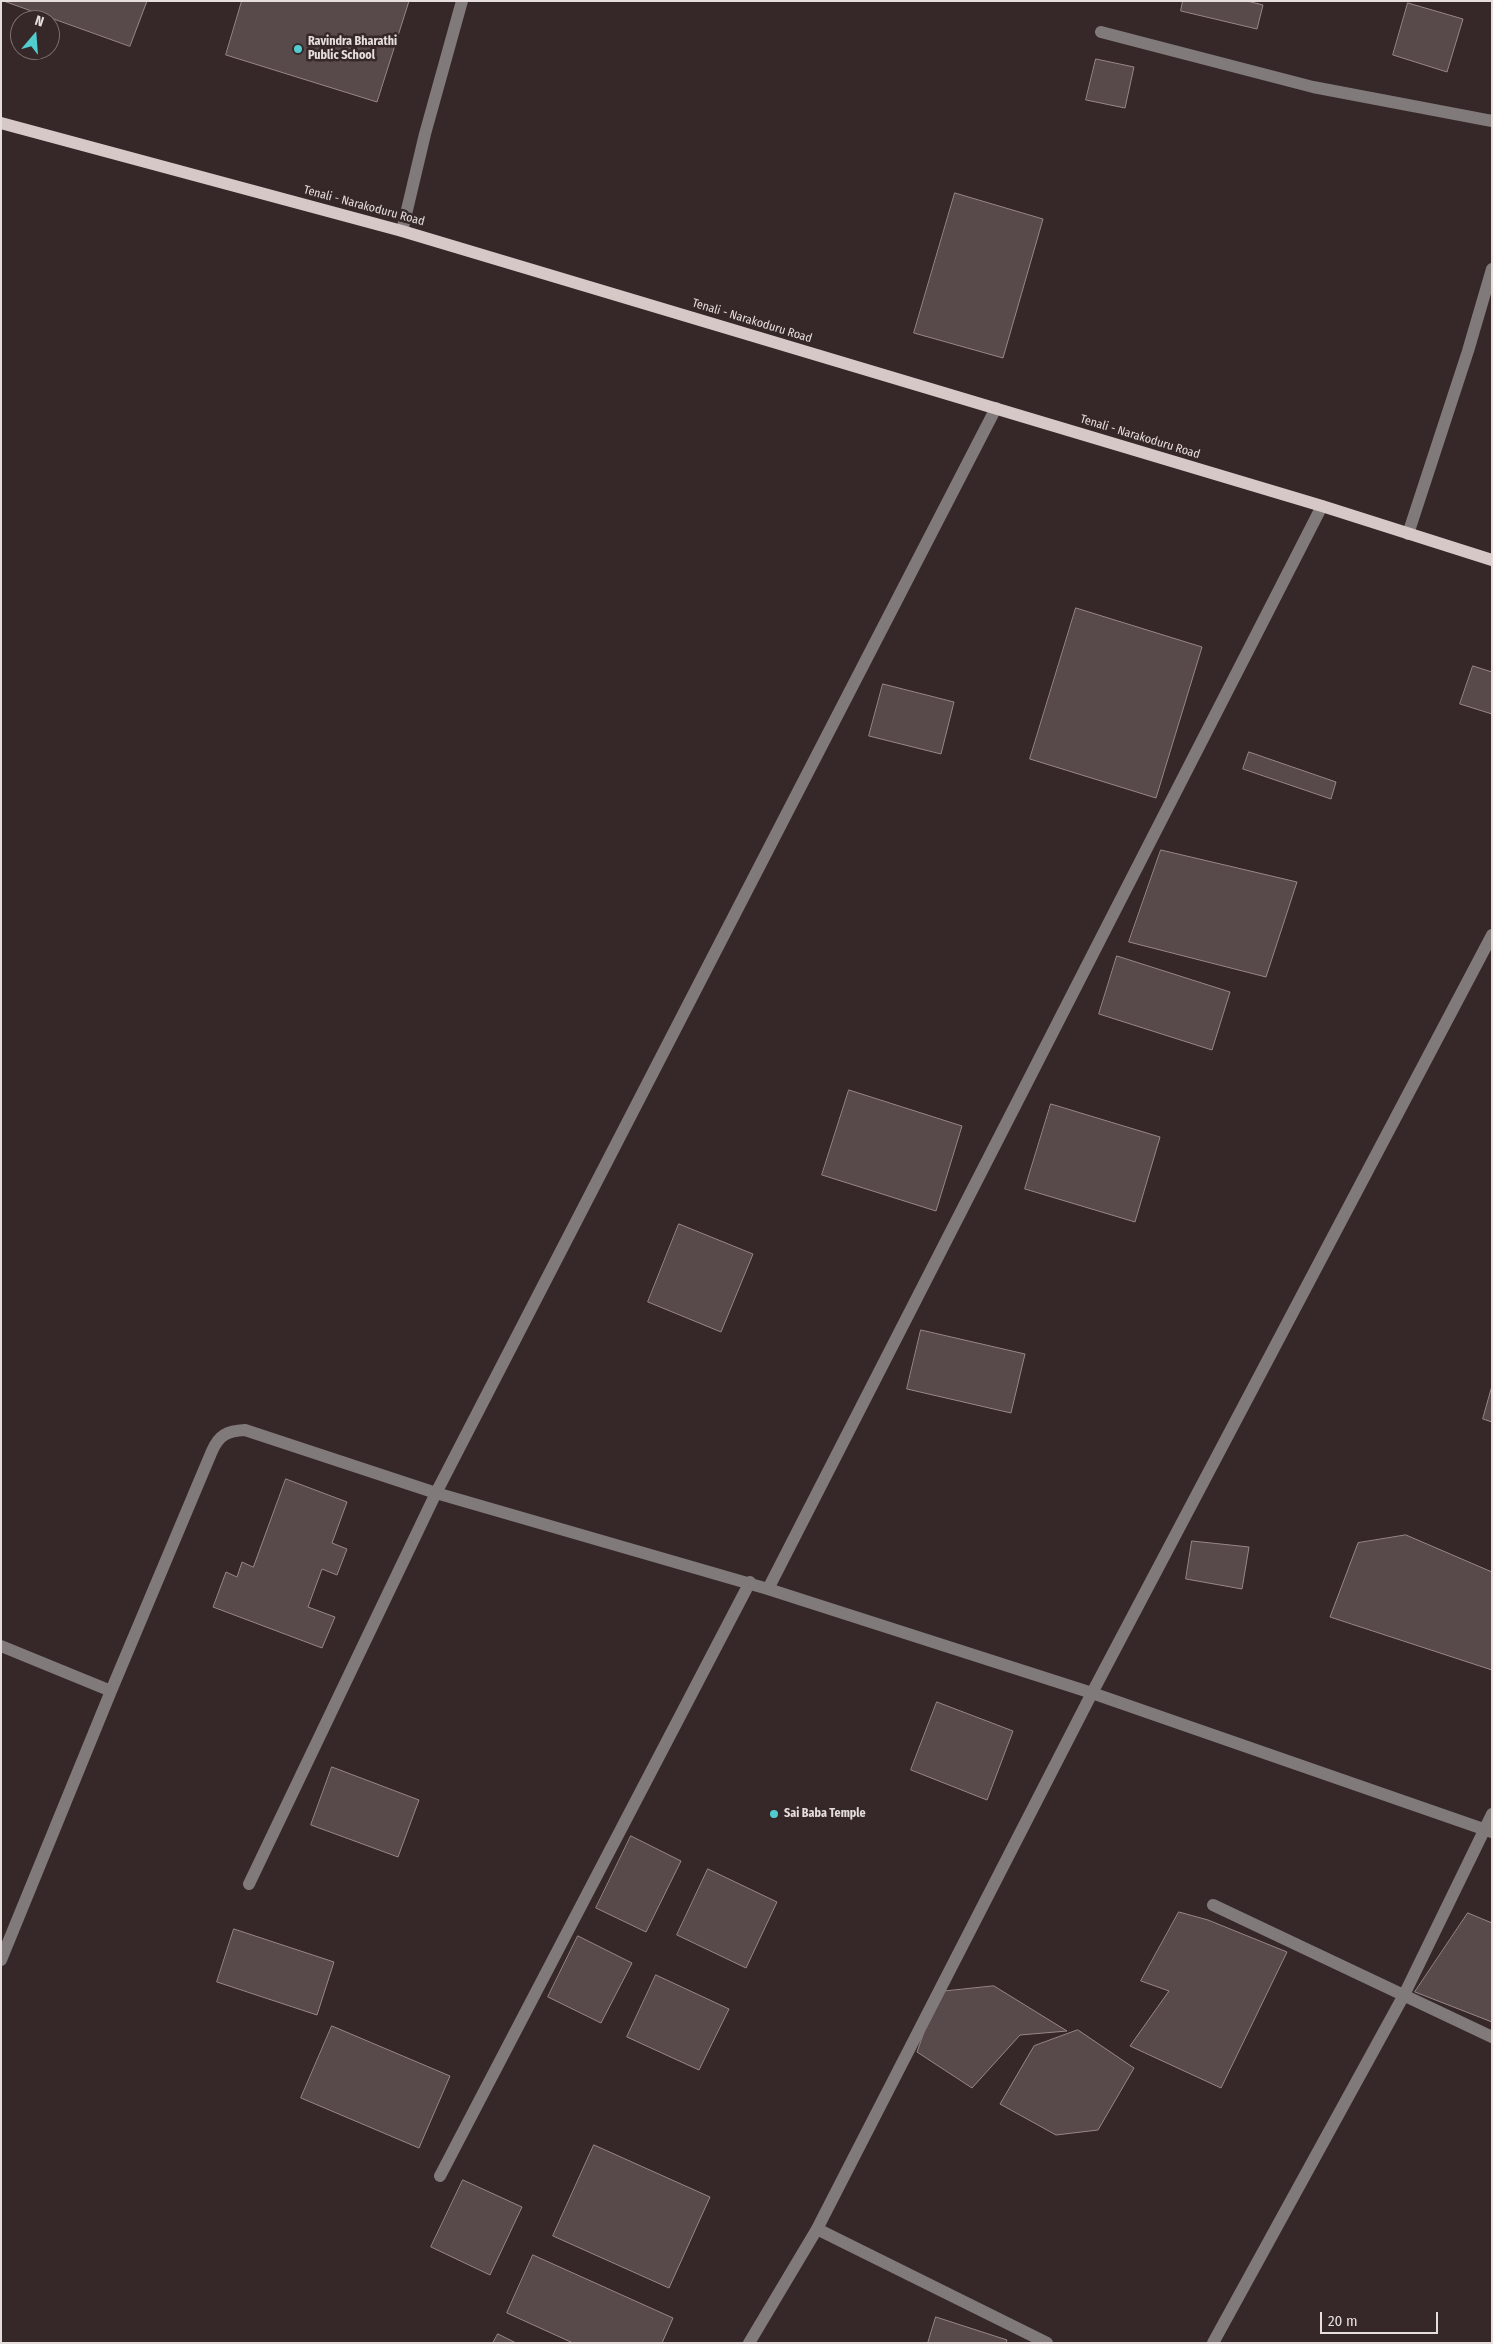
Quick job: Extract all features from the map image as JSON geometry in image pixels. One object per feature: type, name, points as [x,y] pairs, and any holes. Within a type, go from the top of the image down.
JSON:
[{"type":"main road","name":"Tenali - Narakoduru Road","points":[[1,123],[402,231],[1322,506],[1492,560]]},
{"type":"street","points":[[402,231],[425,134],[462,1]]},
{"type":"street","points":[[1101,32],[1313,87],[1492,121]]},
{"type":"street","points":[[1408,534],[1468,351],[1492,269]]},
{"type":"street","points":[[249,1884],[436,1493],[996,408]]},
{"type":"street","points":[[768,1589],[1322,506]]},
{"type":"street","points":[[749,2343],[816,2229],[1092,1693],[1492,935]]},
{"type":"street","points":[[1,1960],[111,1690],[218,1438],[230,1431],[245,1430],[436,1493],[750,1582],[1092,1693],[1488,1831]]},
{"type":"street","points":[[440,2176],[750,1582]]},
{"type":"street","points":[[1,1646],[111,1690]]},
{"type":"street","points":[[1213,2343],[1404,1995],[1488,1831],[1492,1814]]},
{"type":"street","points":[[1213,1906],[1492,2037]]},
{"type":"street","points":[[816,2229],[1047,2343]]},
{"type":"building","points":[[4,1],[147,1],[130,46],[60,21],[60,10],[29,10]]},
{"type":"building","points":[[242,1],[409,1],[377,102],[226,55]]},
{"type":"building","points":[[1183,1],[1247,1],[1263,5],[1257,29],[1181,11]]},
{"type":"building","points":[[1408,3],[1463,19],[1447,72],[1393,55]]},
{"type":"building","points":[[1096,59],[1134,67],[1125,108],[1086,100]]},
{"type":"building","points":[[955,193],[1043,219],[1003,358],[914,333]]},
{"type":"building","points":[[1076,608],[1202,647],[1156,798],[1030,759]]},
{"type":"building","points":[[1473,666],[1492,672],[1492,714],[1460,704]]},
{"type":"building","points":[[883,684],[954,702],[941,754],[869,736]]},
{"type":"building","points":[[1249,752],[1336,782],[1331,799],[1243,769]]},
{"type":"building","points":[[1161,850],[1297,882],[1266,977],[1129,942]]},
{"type":"building","points":[[1117,956],[1230,992],[1212,1050],[1099,1014]]},
{"type":"building","points":[[849,1090],[962,1126],[936,1211],[822,1175]]},
{"type":"building","points":[[1051,1104],[1160,1137],[1135,1222],[1025,1189]]},
{"type":"building","points":[[679,1224],[753,1254],[721,1332],[648,1302]]},
{"type":"building","points":[[921,1330],[1025,1354],[1011,1413],[907,1389]]},
{"type":"building","points":[[1492,1386],[1492,1422],[1483,1419]]},
{"type":"building","points":[[286,1479],[347,1502],[332,1543],[347,1549],[337,1575],[322,1569],[308,1607],[335,1617],[322,1648],[213,1607],[226,1572],[237,1577],[242,1562],[253,1567]]},
{"type":"building","points":[[1406,1535],[1492,1572],[1492,1670],[1330,1617],[1358,1543]]},
{"type":"building","points":[[1192,1541],[1249,1547],[1242,1589],[1186,1579]]},
{"type":"building","points":[[937,1702],[1013,1731],[987,1800],[911,1770]]},
{"type":"building","points":[[332,1767],[419,1800],[398,1857],[311,1825]]},
{"type":"building","points":[[631,1836],[681,1861],[646,1932],[596,1908]]},
{"type":"building","points":[[708,1869],[777,1902],[746,1968],[677,1935]]},
{"type":"building","points":[[1179,1912],[1208,1920],[1287,1952],[1221,2088],[1130,2046],[1169,1991],[1141,1981]]},
{"type":"building","points":[[1468,1913],[1492,1923],[1492,2022],[1415,1992]]},
{"type":"building","points":[[234,1929],[334,1962],[317,2015],[217,1982]]},
{"type":"building","points":[[578,1936],[632,1963],[601,2023],[548,1997]]},
{"type":"building","points":[[656,1975],[729,2009],[699,2070],[627,2037]]},
{"type":"building","points":[[994,1986],[1067,2031],[1020,2035],[972,2088],[917,2052],[938,1992]]},
{"type":"building","points":[[332,2026],[450,2076],[419,2148],[301,2098]]},
{"type":"building","points":[[1078,2030],[1134,2068],[1098,2130],[1056,2135],[1000,2104],[1034,2046]]},
{"type":"building","points":[[594,2145],[710,2197],[669,2288],[553,2236]]},
{"type":"building","points":[[463,2180],[522,2207],[490,2275],[431,2247]]},
{"type":"building","points":[[533,2255],[673,2318],[662,2343],[573,2343],[507,2313]]},
{"type":"building","points":[[936,2317],[1007,2340],[1006,2343],[928,2343]]},
{"type":"building","points":[[498,2334],[516,2343],[493,2343]]},
{"type":"place","name":"Ravindra Bharathi Public School","points":[[298,49]]},
{"type":"place","name":"Sai Baba Temple","points":[[774,1814]]}]
